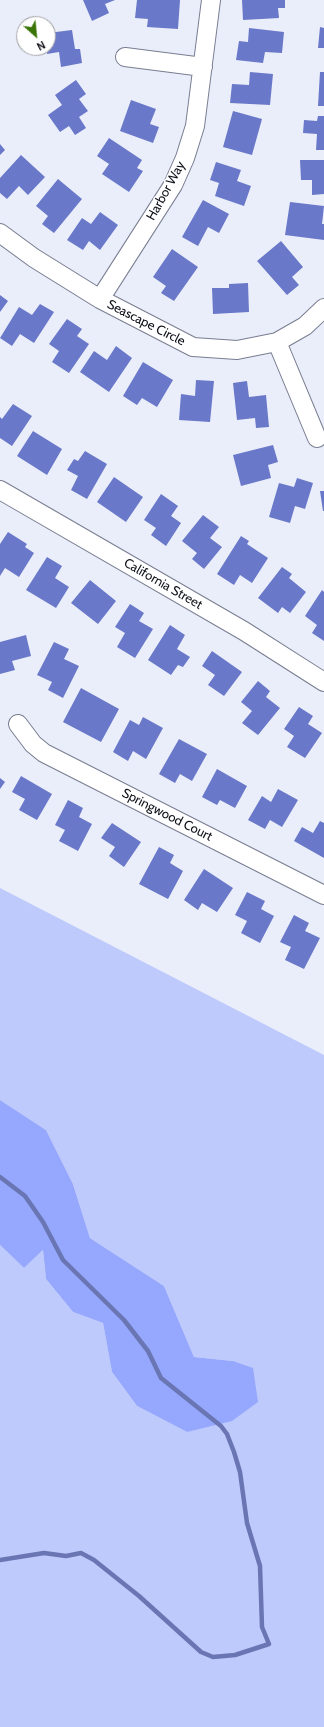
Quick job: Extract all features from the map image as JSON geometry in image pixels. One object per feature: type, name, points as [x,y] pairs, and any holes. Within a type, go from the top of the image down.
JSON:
[{"type":"street","name":"Harbor Way","points":[[100,299],[173,185],[185,158],[195,126],[211,0]]},
{"type":"street","points":[[124,57],[203,68]]},
{"type":"street","name":"Seascape Circle","points":[[0,233],[34,258],[100,299],[194,347],[237,350],[277,342],[304,326],[324,308]]},
{"type":"street","points":[[277,342],[317,438]]},
{"type":"street","name":"California Street","points":[[0,490],[244,631],[324,682]]},
{"type":"street","name":"Springwood Court","points":[[18,724],[33,744],[44,753],[324,895]]},
{"type":"shaded area","points":[[0,888],[324,1055],[324,1727],[0,1727],[0,1245],[24,1268],[43,1250],[46,1279],[73,1312],[103,1323],[112,1372],[137,1406],[187,1432],[233,1361],[194,1357],[164,1286],[90,1238],[73,1184],[46,1130],[0,1100]]},
{"type":"shaded area","points":[[0,1100],[46,1130],[73,1184],[90,1238],[164,1286],[194,1357],[233,1361],[253,1368],[258,1402],[232,1421],[187,1432],[137,1406],[112,1372],[103,1323],[73,1312],[46,1279],[43,1250],[24,1268],[0,1245]]},
{"type":"building","points":[[83,0],[115,0],[105,4],[109,13],[92,21]]},
{"type":"building","points":[[137,0],[180,0],[178,29],[147,27],[148,19],[135,18]]},
{"type":"building","points":[[242,0],[285,0],[285,8],[278,8],[279,18],[243,20]]},
{"type":"building","points":[[320,27],[324,28],[324,48],[318,48]]},
{"type":"building","points":[[249,28],[284,32],[282,53],[265,52],[263,63],[236,60],[239,41],[248,42]]},
{"type":"building","points":[[72,30],[75,49],[80,49],[82,63],[61,67],[59,52],[56,52],[56,32]]},
{"type":"building","points":[[250,72],[273,74],[270,105],[230,103],[232,84],[249,85]]},
{"type":"building","points":[[320,72],[324,72],[324,106],[318,106]]},
{"type":"building","points":[[76,80],[86,94],[79,99],[88,111],[79,117],[86,128],[75,135],[69,126],[60,132],[48,115],[62,105],[55,95]]},
{"type":"building","points":[[131,100],[156,109],[150,124],[159,127],[153,143],[120,131]]},
{"type":"building","points":[[233,111],[262,119],[252,155],[223,147]]},
{"type":"building","points":[[318,116],[324,116],[324,150],[316,150],[317,134],[303,133],[304,120],[317,121]]},
{"type":"building","points":[[109,138],[142,160],[137,168],[143,171],[129,192],[102,174],[109,164],[97,156]]},
{"type":"building","points":[[0,144],[5,150],[0,155]]},
{"type":"building","points":[[21,155],[45,177],[28,195],[19,186],[7,199],[0,193],[0,178]]},
{"type":"building","points":[[300,160],[324,160],[324,194],[312,195],[312,180],[301,180]]},
{"type":"building","points":[[216,162],[241,170],[237,181],[251,186],[244,206],[215,196],[219,183],[210,180]]},
{"type":"building","points":[[58,179],[82,199],[54,233],[42,224],[48,216],[36,206]]},
{"type":"building","points":[[203,200],[229,214],[219,233],[208,227],[198,246],[182,237]]},
{"type":"building","points":[[290,202],[324,206],[322,224],[324,224],[324,240],[285,235]]},
{"type":"building","points":[[100,212],[118,225],[100,250],[89,241],[83,250],[67,240],[82,218],[91,224]]},
{"type":"building","points":[[281,241],[303,267],[292,277],[299,285],[287,295],[257,261]]},
{"type":"building","points":[[172,249],[198,267],[174,301],[161,293],[166,286],[153,277]]},
{"type":"building","points":[[248,283],[249,312],[213,314],[212,288],[229,288],[229,284]]},
{"type":"building","points":[[0,295],[8,301],[0,312]]},
{"type":"building","points":[[40,304],[54,312],[34,343],[20,334],[12,346],[0,338],[19,307],[32,315]]},
{"type":"building","points":[[67,319],[82,329],[77,336],[89,344],[69,373],[52,362],[59,351],[49,344]]},
{"type":"building","points":[[116,346],[132,358],[109,392],[80,372],[94,351],[107,360]]},
{"type":"building","points":[[143,362],[173,380],[157,407],[142,398],[137,405],[123,396]]},
{"type":"building","points":[[196,380],[214,381],[210,422],[179,420],[181,394],[195,396]]},
{"type":"building","points":[[247,381],[249,397],[266,395],[269,427],[256,428],[255,418],[237,420],[233,383]]},
{"type":"building","points":[[13,404],[32,416],[12,446],[0,438],[0,417],[2,419]]},
{"type":"building","points":[[33,431],[62,449],[47,475],[17,456]]},
{"type":"building","points":[[273,445],[278,462],[268,465],[271,478],[241,486],[233,455]]},
{"type":"building","points":[[85,451],[107,464],[87,499],[71,490],[78,476],[67,470],[74,459],[78,461]]},
{"type":"building","points":[[114,477],[143,497],[126,522],[97,502]]},
{"type":"building","points":[[297,478],[313,483],[305,509],[295,506],[290,523],[269,517],[279,483],[294,487]]},
{"type":"building","points":[[320,491],[324,491],[324,511],[323,511]]},
{"type":"building","points":[[161,494],[178,506],[171,516],[181,523],[166,546],[151,535],[156,528],[144,520]]},
{"type":"building","points":[[203,515],[219,527],[210,538],[222,547],[204,569],[192,559],[197,553],[182,541]]},
{"type":"building","points":[[8,532],[27,544],[25,547],[34,553],[19,577],[5,568],[0,576],[0,544]]},
{"type":"building","points":[[241,536],[249,541],[247,544],[268,558],[252,583],[240,575],[234,585],[217,574]]},
{"type":"building","points":[[47,557],[62,566],[55,578],[69,587],[56,608],[26,590]]},
{"type":"building","points":[[282,567],[292,574],[289,578],[306,592],[290,613],[282,607],[278,613],[258,598]]},
{"type":"building","points":[[90,580],[116,601],[98,624],[71,603]]},
{"type":"building","points":[[322,590],[324,592],[324,641],[312,633],[317,625],[305,616]]},
{"type":"building","points":[[130,604],[144,613],[139,621],[153,629],[135,658],[117,647],[125,633],[115,627]]},
{"type":"building","points":[[170,625],[185,635],[177,649],[190,657],[183,667],[178,665],[171,675],[148,660]]},
{"type":"building","points":[[26,635],[31,656],[12,661],[15,670],[0,674],[0,642]]},
{"type":"building","points":[[54,642],[69,649],[64,659],[79,666],[63,698],[48,690],[52,682],[37,675]]},
{"type":"building","points":[[212,651],[242,672],[224,696],[208,685],[215,675],[202,666]]},
{"type":"building","points":[[258,681],[270,691],[266,697],[280,708],[258,735],[242,723],[252,711],[241,702]]},
{"type":"building","points":[[81,688],[119,709],[101,742],[63,722]]},
{"type":"building","points":[[299,707],[313,716],[308,724],[322,733],[305,758],[287,747],[294,736],[284,729]]},
{"type":"building","points":[[143,717],[163,728],[146,759],[133,751],[128,761],[113,752],[130,720],[139,725]]},
{"type":"building","points":[[179,739],[207,754],[192,781],[180,774],[175,783],[159,774]]},
{"type":"building","points":[[217,769],[247,786],[235,808],[220,800],[217,805],[202,797]]},
{"type":"building","points":[[21,776],[52,794],[37,820],[19,810],[25,799],[12,792]]},
{"type":"building","points":[[0,778],[5,782],[0,789]]},
{"type":"building","points":[[278,789],[298,800],[282,827],[270,820],[265,829],[248,820],[262,796],[271,802]]},
{"type":"building","points":[[68,800],[83,808],[79,817],[92,824],[78,851],[59,841],[65,830],[55,825]]},
{"type":"building","points":[[320,821],[324,823],[324,858],[294,841],[302,827],[313,833]]},
{"type":"building","points":[[112,823],[141,842],[124,867],[109,856],[115,847],[101,838]]},
{"type":"building","points":[[159,847],[174,855],[170,863],[183,871],[168,899],[139,884]]},
{"type":"building","points":[[204,869],[233,888],[217,912],[202,903],[198,910],[184,900]]},
{"type":"building","points":[[247,892],[265,901],[261,909],[274,916],[260,943],[241,933],[247,921],[235,915]]},
{"type":"building","points":[[294,915],[309,923],[305,931],[320,938],[304,969],[285,960],[291,947],[280,942]]},
{"type":"waterway","points":[[0,1177],[25,1196],[43,1222],[63,1260],[124,1320],[148,1351],[161,1378],[221,1426],[227,1434],[240,1472],[247,1523],[260,1566],[262,1627],[269,1644],[235,1655],[213,1657],[201,1652],[139,1596],[94,1560],[81,1553],[66,1556],[44,1553],[0,1560]]}]
